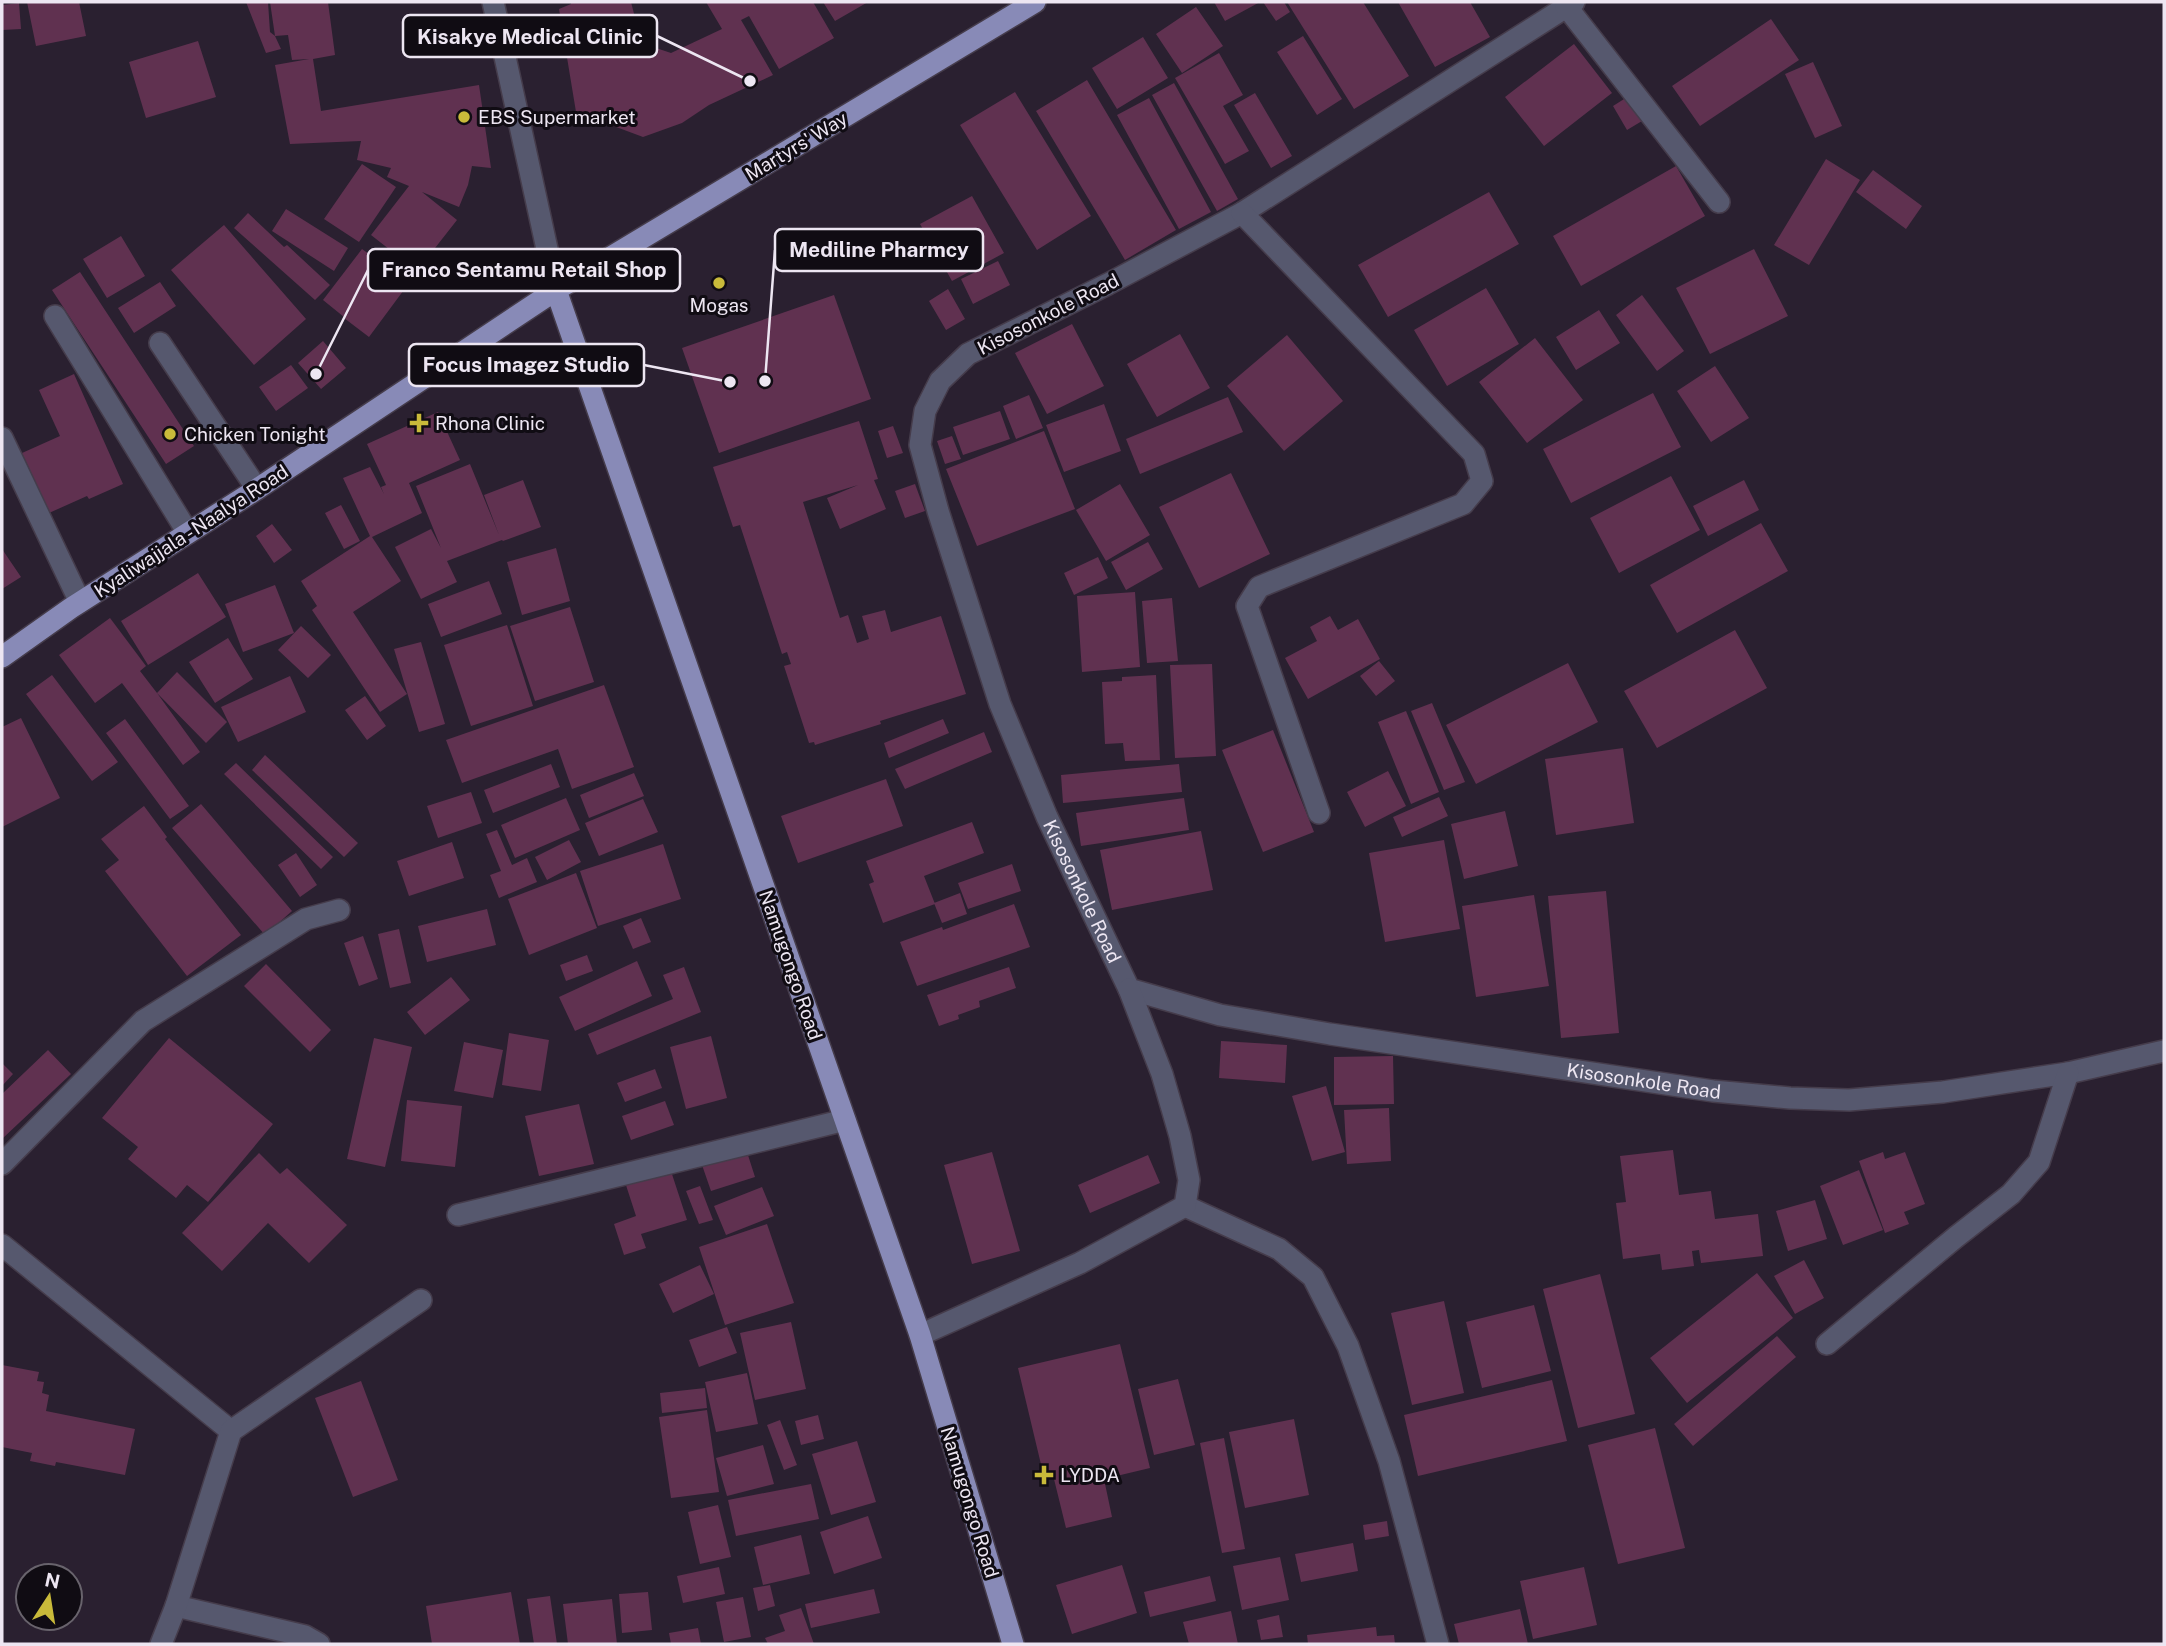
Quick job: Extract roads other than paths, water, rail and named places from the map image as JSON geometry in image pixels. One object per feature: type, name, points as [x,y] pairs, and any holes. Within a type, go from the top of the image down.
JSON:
[{"type":"main road","name":"Martyrs' Way","points":[[556,290],[1035,2]]},
{"type":"main road","name":"Kyaliwajjala - Naalya Road","points":[[2,657],[80,602],[257,489],[556,290]]},
{"type":"main road","name":"Namugongo Road","points":[[556,290],[920,1335],[1013,1644]]},
{"type":"street","points":[[494,2],[556,290]]},
{"type":"street","points":[[1570,4],[1719,202]]},
{"type":"street","name":"Kisosonkole Road","points":[[1185,1206],[1189,1180],[1180,1136],[1162,1074],[1129,989],[1047,817],[1000,704],[938,511],[920,445],[925,411],[940,382],[968,354],[1242,213],[1570,4]]},
{"type":"street","points":[[1242,213],[1474,454],[1482,481],[1464,504],[1259,587],[1247,606],[1319,813]]},
{"type":"street","points":[[55,316],[188,533]]},
{"type":"street","points":[[160,343],[257,489]]},
{"type":"street","points":[[2,438],[80,602]]},
{"type":"street","points":[[2,1164],[143,1021],[306,919],[339,910]]},
{"type":"street","name":"Kisosonkole Road","points":[[1129,989],[1220,1015],[1330,1034],[1700,1089],[1790,1098],[1849,1100],[1944,1092],[2068,1073],[2164,1051]]},
{"type":"street","points":[[1827,1344],[2011,1194],[2039,1162],[2068,1073]]},
{"type":"street","points":[[458,1215],[845,1120]]},
{"type":"street","points":[[920,1335],[1080,1263],[1185,1206],[1279,1249],[1313,1277],[1348,1346],[1390,1461],[1438,1644]]},
{"type":"street","points":[[2,1245],[231,1432]]},
{"type":"street","points":[[161,1644],[176,1606],[231,1432],[421,1300]]},
{"type":"street","points":[[176,1606],[305,1636],[319,1644]]},
{"type":"place","name":"Kisakye Medical Clinic","points":[[750,81]]},
{"type":"place","name":"EBS Supermarket","points":[[464,117]]},
{"type":"place","name":"Mogas","points":[[719,283]]},
{"type":"place","name":"Franco Sentamu Retail Shop","points":[[316,374]]},
{"type":"place","name":"Mediline Pharmcy","points":[[765,381]]},
{"type":"place","name":"Focus Imagez Studio","points":[[730,382]]},
{"type":"place","name":"Rhona Clinic","points":[[419,423]]},
{"type":"place","name":"Chicken Tonight","points":[[170,434]]},
{"type":"place","name":"LYDDA","points":[[1044,1475]]}]
